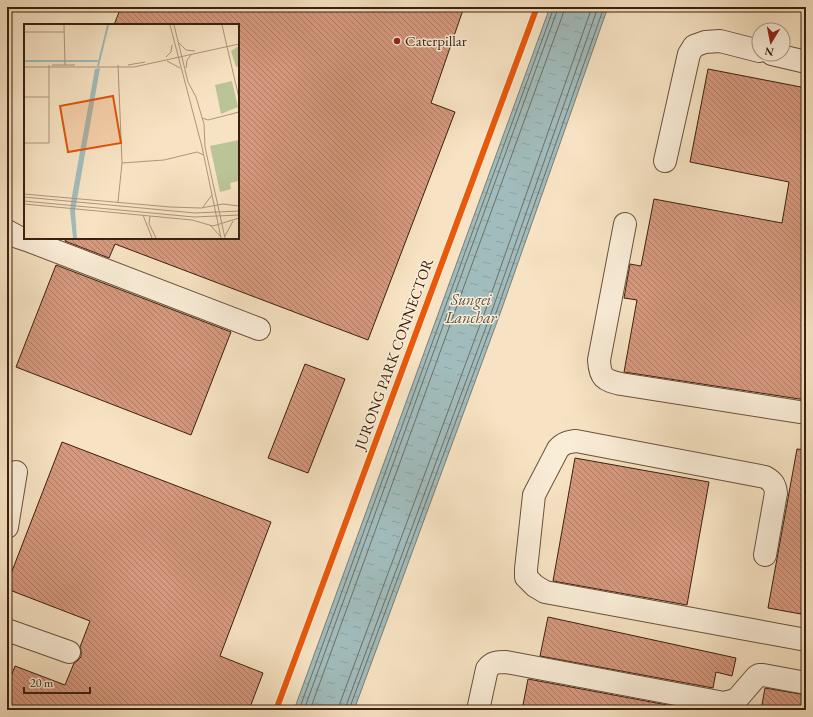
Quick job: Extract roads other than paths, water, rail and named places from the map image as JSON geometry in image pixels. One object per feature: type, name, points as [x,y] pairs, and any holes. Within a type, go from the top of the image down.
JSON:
[{"type":"lane","points":[[665,161],[689,54],[694,46],[705,42],[720,42],[751,49]]},
{"type":"lane","points":[[791,58],[806,62]]},
{"type":"lane","points":[[625,224],[599,360],[599,367],[603,376],[608,381],[621,384],[806,413]]},
{"type":"lane","points":[[7,231],[24,239]]},
{"type":"lane","points":[[24,239],[259,329]]},
{"type":"lane","points":[[765,555],[776,493],[775,486],[771,481],[764,477],[576,441],[563,444],[558,449],[534,494],[526,577],[535,586],[545,592],[806,640]]},
{"type":"lane","points":[[7,527],[16,472]]},
{"type":"lane","points":[[7,630],[69,652]]},
{"type":"lane","points":[[478,710],[487,669],[490,665],[496,662],[506,662],[724,703],[737,699],[759,675],[806,683]]},
{"type":"water","name":"Sungei Lanchar","points":[[550,7],[608,7],[501,311],[354,710],[294,710]]},
{"type":"place","name":"Caterpillar","points":[[397,41]]}]
